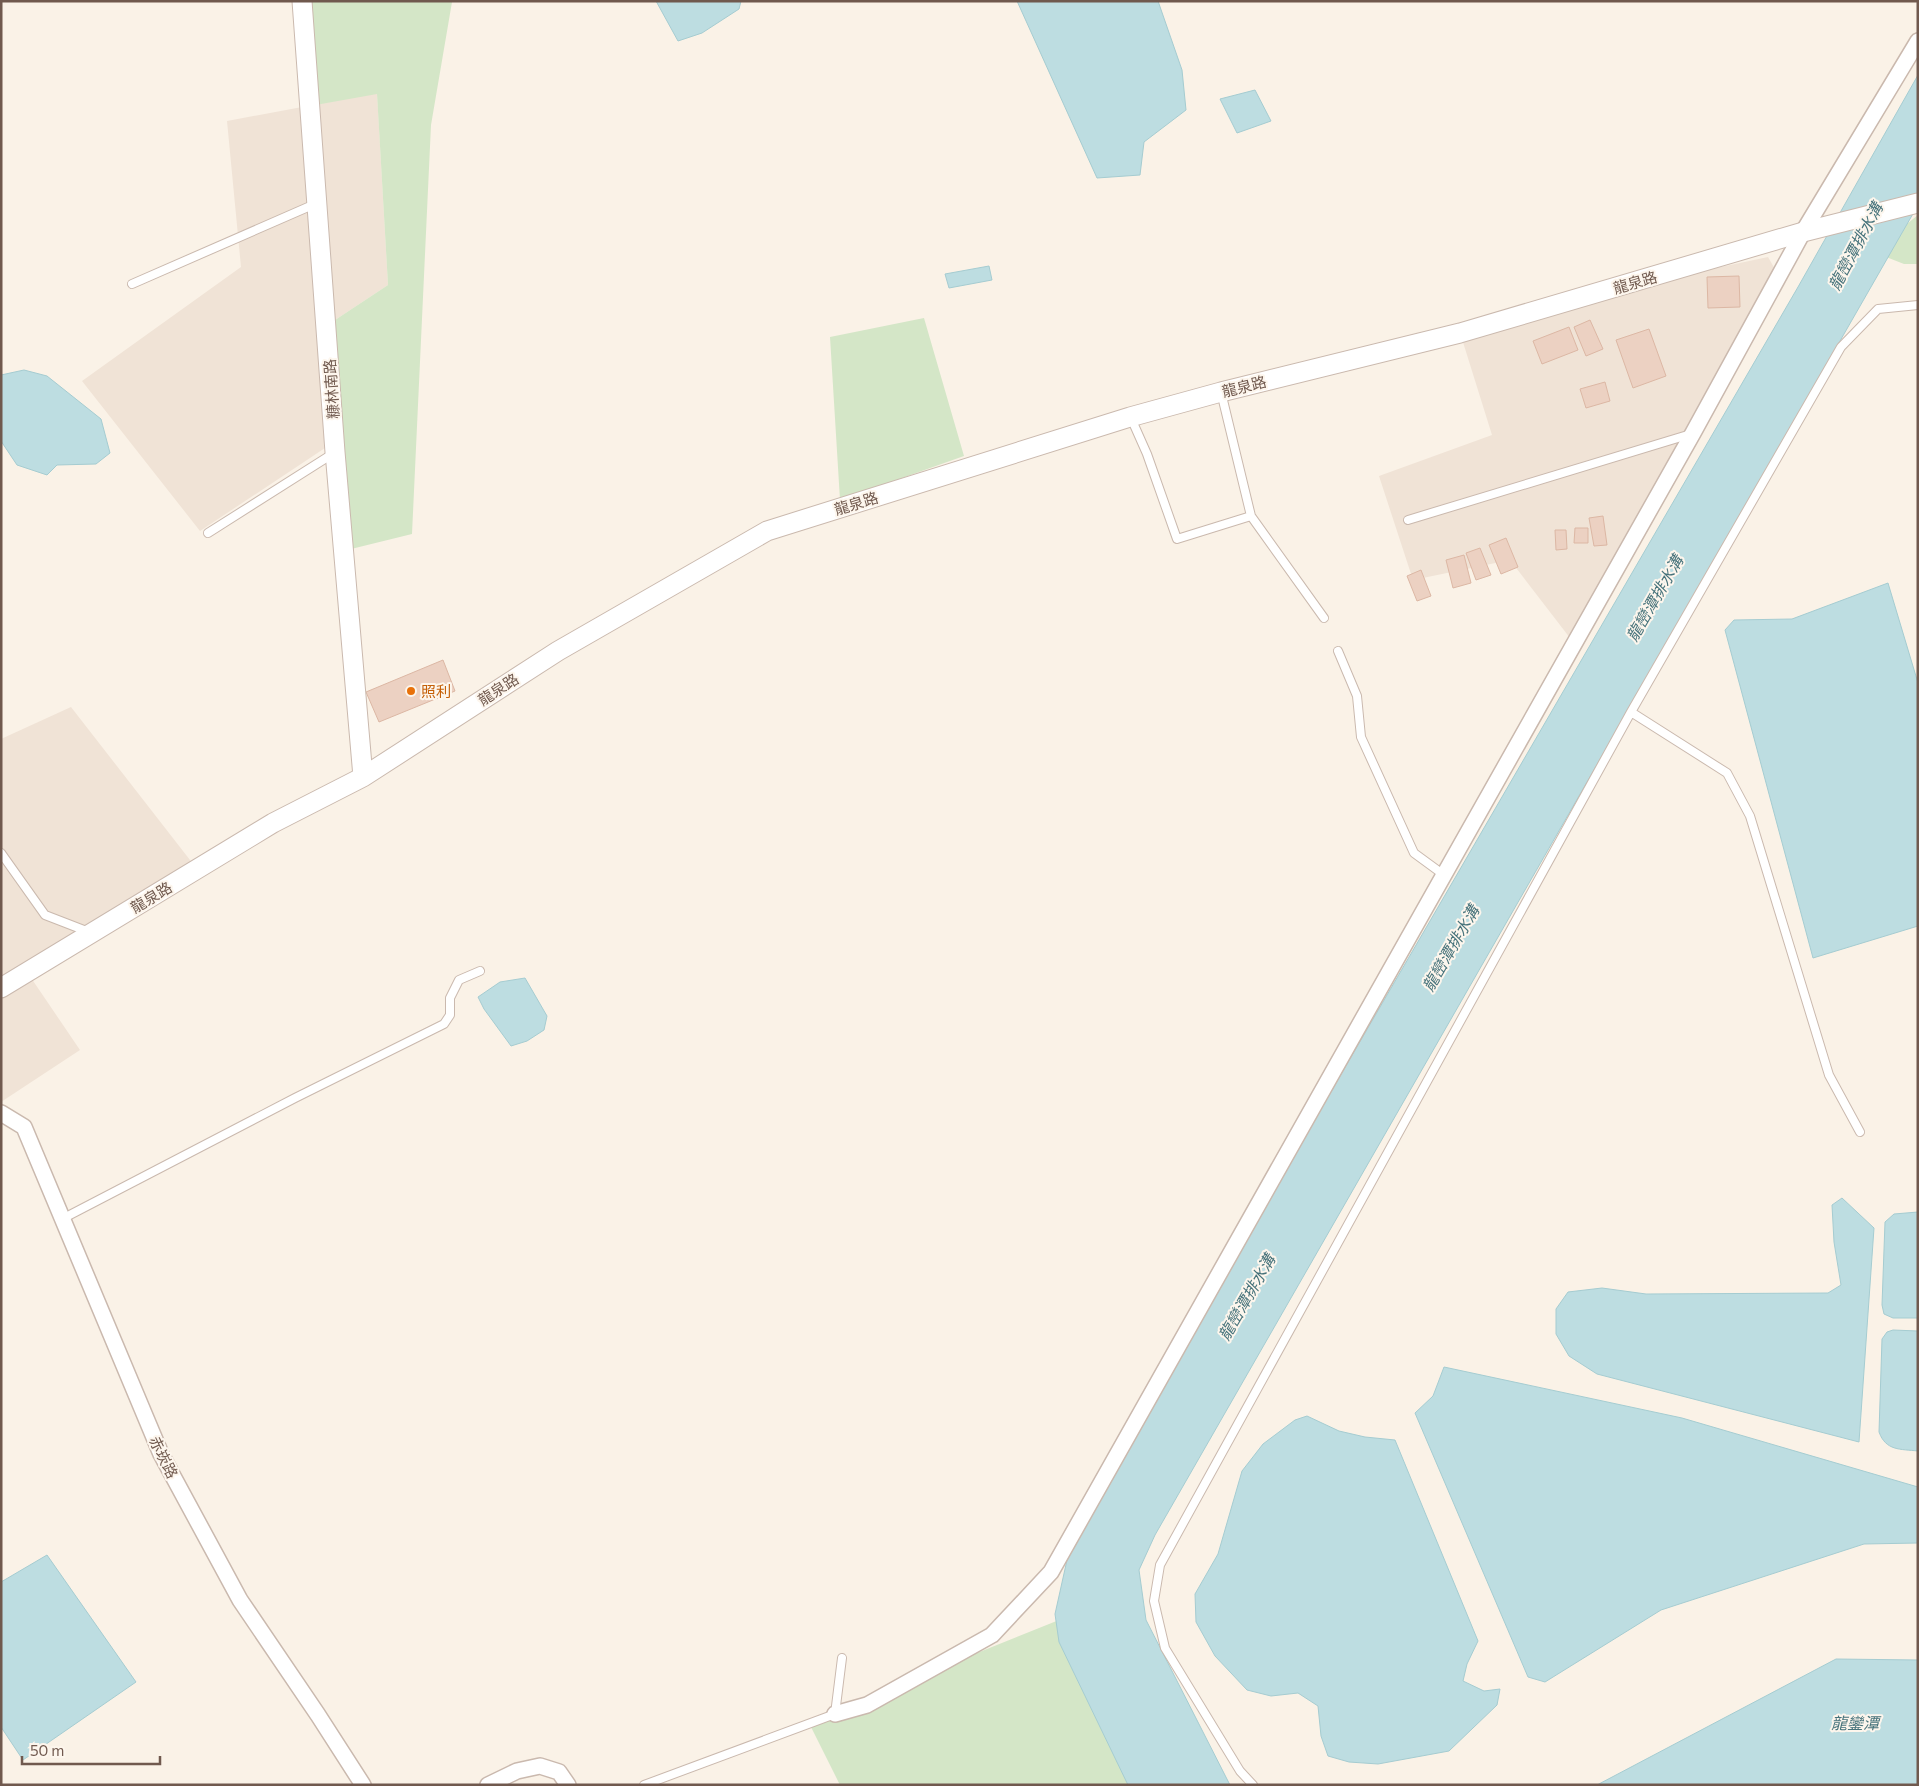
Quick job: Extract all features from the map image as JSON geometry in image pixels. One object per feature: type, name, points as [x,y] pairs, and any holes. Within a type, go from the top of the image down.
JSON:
[{"type":"street","name":"糠林南路","points":[[302,1],[335,452],[363,777]]},
{"type":"street","points":[[835,1714],[867,1705],[992,1635],[1051,1572],[1693,434],[1803,232],[1918,41]]},
{"type":"street","name":"龍泉路","points":[[1,988],[273,823],[363,777],[558,651],[767,531],[1130,417],[1221,392],[1460,333],[1803,232],[1918,204]]},
{"type":"street","name":"赤崁路","points":[[1,1114],[24,1127],[161,1454],[240,1600],[363,1785]]},
{"type":"street","points":[[488,1785],[517,1771],[540,1766],[559,1772],[568,1785]]},
{"type":"lane","points":[[132,284],[317,203]]},
{"type":"lane","points":[[1253,1785],[1240,1771],[1165,1648],[1154,1601],[1160,1566],[1631,712],[1841,347],[1878,310],[1918,305]]},
{"type":"lane","points":[[1221,392],[1251,516],[1324,618]]},
{"type":"lane","points":[[1130,417],[1148,454],[1177,540],[1251,516]]},
{"type":"lane","points":[[1408,520],[1693,434]]},
{"type":"lane","points":[[208,533],[335,452]]},
{"type":"lane","points":[[1338,651],[1357,696],[1361,737],[1414,853],[1444,876]]},
{"type":"lane","points":[[1631,712],[1727,772],[1750,816],[1829,1075],[1860,1132]]},
{"type":"lane","points":[[1,853],[45,915],[91,933]]},
{"type":"lane","points":[[62,1219],[295,1098],[444,1024],[450,1015],[450,998],[459,980],[480,971]]},
{"type":"lane","points":[[644,1785],[835,1714],[842,1658]]},
{"type":"shaded area","points":[[377,93],[388,285],[326,326],[334,442],[200,531],[82,381],[241,267],[227,121]]},
{"type":"shaded area","points":[[1768,257],[1780,278],[1580,651],[1510,560],[1413,580],[1379,476],[1492,435],[1457,323]]},
{"type":"shaded area","points":[[71,707],[197,869],[25,969],[80,1050],[1,1102],[1,739]]},
{"type":"green space","points":[[300,1],[452,2],[431,125],[412,534],[343,551],[326,326],[388,285],[377,94],[310,106]]},
{"type":"green space","points":[[1918,215],[1918,264],[1904,264],[1881,255],[1898,231]]},
{"type":"green space","points":[[924,318],[964,456],[840,500],[830,337]]},
{"type":"green space","points":[[1064,1618],[1141,1785],[840,1785],[808,1721]]},
{"type":"water","points":[[656,1],[741,1],[739,9],[702,33],[678,41]]},
{"type":"water","points":[[1017,1],[1158,1],[1182,70],[1186,110],[1144,142],[1140,175],[1097,178]]},
{"type":"water","name":"龍巒潭排水溝","points":[[1918,75],[1918,205],[1155,1535],[1139,1570],[1146,1620],[1230,1785],[1128,1785],[1059,1642],[1055,1614],[1067,1560],[1102,1486],[1798,287]]},
{"type":"water","points":[[1255,90],[1271,121],[1237,133],[1220,99]]},
{"type":"water","points":[[989,266],[992,280],[949,288],[945,274]]},
{"type":"water","points":[[24,370],[47,376],[101,419],[110,453],[96,464],[57,465],[47,475],[17,465],[1,441],[1,375]]},
{"type":"water","points":[[1888,583],[1918,683],[1918,926],[1813,958],[1725,630],[1734,620],[1792,619]]},
{"type":"water","points":[[525,978],[547,1016],[544,1030],[527,1041],[511,1046],[484,1009],[478,997],[500,982]]},
{"type":"water","points":[[1842,1198],[1874,1228],[1859,1442],[1597,1374],[1569,1356],[1556,1334],[1556,1309],[1568,1292],[1602,1288],[1646,1294],[1828,1293],[1841,1285],[1834,1242],[1832,1205]]},
{"type":"water","points":[[1918,1212],[1918,1318],[1893,1318],[1884,1314],[1882,1305],[1885,1222],[1894,1214]]},
{"type":"water","points":[[1893,1330],[1918,1331],[1918,1451],[1894,1448],[1886,1443],[1879,1432],[1882,1339],[1887,1332]]},
{"type":"water","points":[[1444,1367],[1682,1418],[1918,1487],[1918,1543],[1864,1544],[1661,1610],[1545,1682],[1528,1677],[1415,1413],[1433,1396]]},
{"type":"water","points":[[1307,1416],[1339,1431],[1365,1437],[1395,1440],[1478,1641],[1467,1664],[1463,1681],[1484,1691],[1500,1689],[1497,1705],[1449,1751],[1378,1764],[1349,1762],[1328,1756],[1321,1736],[1318,1706],[1298,1693],[1271,1696],[1247,1690],[1215,1656],[1196,1622],[1195,1594],[1218,1554],[1242,1471],[1263,1444],[1295,1420]]},
{"type":"water","points":[[47,1555],[136,1682],[23,1760],[1,1727],[1,1582]]},
{"type":"water","name":"龍鑾潭","points":[[1836,1659],[1918,1660],[1918,1785],[1597,1785]]},
{"type":"building","points":[[1739,276],[1740,307],[1708,308],[1707,277]]},
{"type":"building","points":[[1590,320],[1603,349],[1586,356],[1574,327]]},
{"type":"building","points":[[1569,327],[1578,350],[1542,364],[1533,341]]},
{"type":"building","points":[[1649,329],[1666,376],[1633,388],[1616,340]]},
{"type":"building","points":[[1605,382],[1610,401],[1586,408],[1580,389]]},
{"type":"building","points":[[1603,516],[1607,545],[1594,546],[1589,518]]},
{"type":"building","points":[[1575,528],[1588,528],[1588,543],[1574,543]]},
{"type":"building","points":[[1555,530],[1566,530],[1567,549],[1556,550]]},
{"type":"building","points":[[1506,538],[1518,567],[1501,574],[1489,545]]},
{"type":"building","points":[[1480,548],[1491,575],[1476,580],[1466,553]]},
{"type":"building","points":[[1464,555],[1471,583],[1453,588],[1446,560]]},
{"type":"building","points":[[1421,570],[1431,596],[1417,601],[1407,576]]},
{"type":"building","name":"照利","points":[[443,660],[455,691],[379,722],[366,692]]},
{"type":"place","name":"照利","points":[[411,691]]}]
